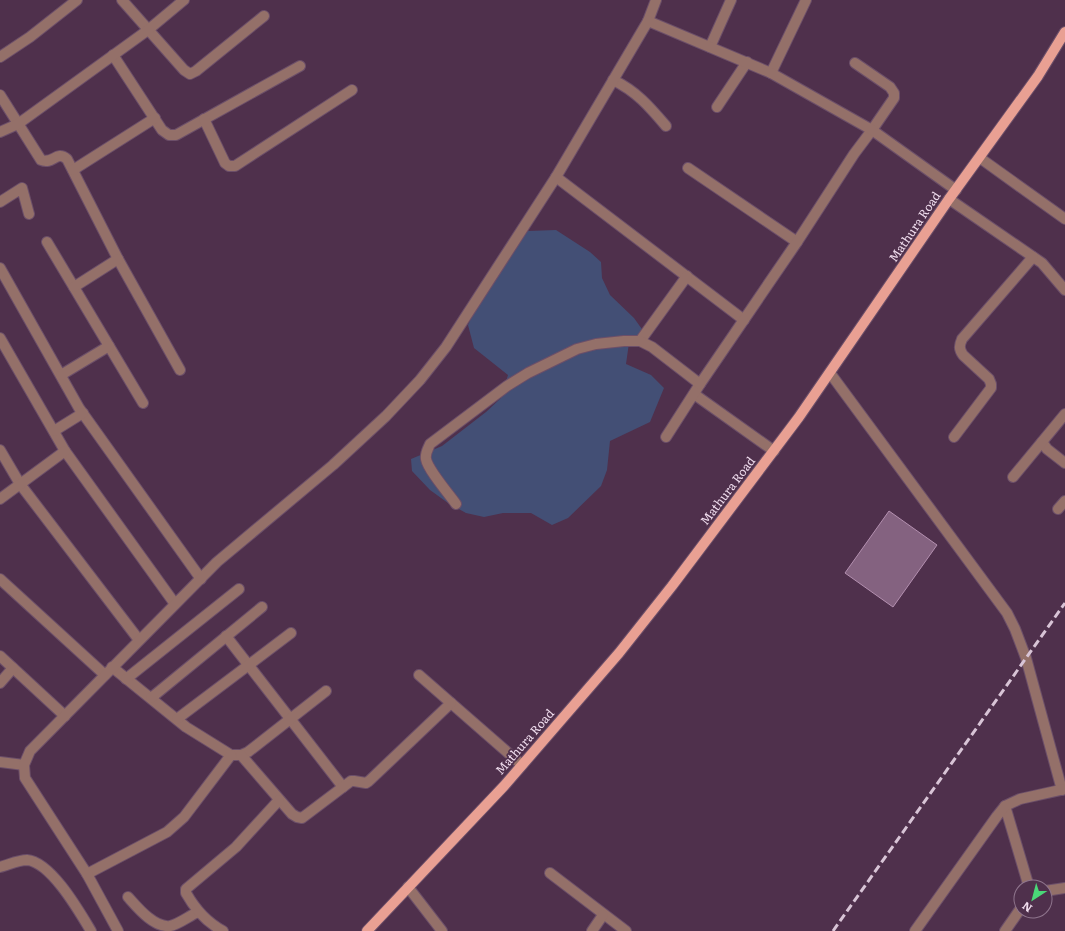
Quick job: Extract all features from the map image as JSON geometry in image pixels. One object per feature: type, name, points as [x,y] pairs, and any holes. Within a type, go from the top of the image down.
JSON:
[{"type":"main road","name":"Mathura Road","points":[[367,931],[522,765],[624,647],[677,580],[774,451],[830,373],[949,199],[1038,76],[1065,33]]},
{"type":"street","points":[[0,57],[30,37],[77,0]]},
{"type":"street","points":[[122,0],[184,70],[190,74],[196,71],[264,16]]},
{"type":"street","points":[[0,132],[18,124],[148,30],[184,0]]},
{"type":"street","points":[[118,931],[87,874],[25,778],[24,765],[30,751],[217,562],[333,465],[386,416],[420,380],[446,347],[556,177],[648,21],[656,0]]},
{"type":"street","points":[[710,47],[731,0]]},
{"type":"street","points":[[771,73],[806,0]]},
{"type":"street","points":[[648,21],[771,73],[872,130],[956,190]]},
{"type":"street","points":[[113,55],[162,130],[169,135],[176,134],[300,66]]},
{"type":"street","points":[[717,107],[747,62]]},
{"type":"street","points":[[666,437],[700,384],[797,242],[854,154],[894,98],[894,93],[890,87],[855,63]]},
{"type":"street","points":[[613,80],[644,100],[666,126]]},
{"type":"street","points":[[204,119],[225,163],[229,166],[234,166],[352,90]]},
{"type":"street","points":[[0,95],[41,160],[45,162],[59,155],[68,159],[118,258],[180,370]]},
{"type":"street","points":[[73,170],[155,118]]},
{"type":"street","points":[[980,158],[1065,219]]},
{"type":"street","points":[[688,168],[797,242]]},
{"type":"street","points":[[556,177],[744,320]]},
{"type":"street","points":[[0,202],[22,188],[29,214]]},
{"type":"street","points":[[949,199],[1042,263],[1065,290]]},
{"type":"street","points":[[47,242],[143,403]]},
{"type":"street","points":[[954,437],[991,388],[989,380],[963,355],[959,345],[962,339],[1033,257]]},
{"type":"street","points":[[74,287],[118,258]]},
{"type":"street","points":[[0,268],[83,413],[201,579]]},
{"type":"street","points":[[640,341],[686,276]]},
{"type":"street","points":[[0,338],[65,451],[175,604]]},
{"type":"street","points":[[456,504],[430,469],[426,459],[426,451],[430,444],[507,386],[560,356],[577,349],[596,344],[640,341],[652,347],[700,384]]},
{"type":"street","points":[[60,375],[109,346]]},
{"type":"street","points":[[830,373],[1007,613],[1026,658],[1063,790],[1020,799],[1005,806],[915,931]]},
{"type":"street","points":[[694,394],[774,451]]},
{"type":"street","points":[[54,431],[83,413]]},
{"type":"street","points":[[1013,477],[1065,414]]},
{"type":"street","points":[[1042,442],[1047,449],[1065,463]]},
{"type":"street","points":[[0,450],[20,484],[139,640]]},
{"type":"street","points":[[0,499],[65,451]]},
{"type":"street","points":[[1058,510],[1065,500]]},
{"type":"street","points":[[0,579],[105,675]]},
{"type":"street","points":[[126,679],[239,589]]},
{"type":"street","points":[[150,698],[262,607]]},
{"type":"street","points":[[177,719],[291,633]]},
{"type":"street","points":[[226,636],[343,787]]},
{"type":"street","points":[[0,656],[65,716]]},
{"type":"street","points":[[0,682],[13,668]]},
{"type":"street","points":[[112,668],[186,727],[236,755],[292,814],[302,818],[351,781],[366,783],[369,781],[451,703]]},
{"type":"street","points":[[419,675],[522,765]]},
{"type":"street","points":[[87,874],[167,832],[184,817],[236,755],[248,752],[326,691]]},
{"type":"street","points":[[0,762],[24,765]]},
{"type":"street","points":[[223,931],[198,912],[186,893],[186,889],[236,847],[279,800]]},
{"type":"street","points":[[1005,806],[1027,879]]},
{"type":"street","points":[[0,867],[25,860],[39,864],[66,892],[91,931]]},
{"type":"street","points":[[550,873],[603,915],[626,931]]},
{"type":"street","points":[[408,887],[442,931]]},
{"type":"street","points":[[1053,890],[1065,888]]},
{"type":"street","points":[[128,897],[148,918],[164,926],[174,924],[198,912]]},
{"type":"street","points":[[592,931],[603,915]]},
{"type":"street","points":[[1006,931],[1014,919]]},
{"type":"shaded area","points":[[556,230],[590,252],[601,262],[602,278],[610,295],[634,318],[644,332],[629,343],[626,364],[651,375],[664,388],[650,422],[610,441],[607,470],[601,486],[568,518],[552,525],[531,513],[503,513],[484,517],[466,513],[448,503],[430,490],[412,471],[411,459],[442,446],[486,412],[501,398],[508,375],[474,348],[468,325],[489,278],[528,231]]},
{"type":"building","points":[[889,511],[937,545],[893,607],[845,573]]},
{"type":"railway","points":[[833,931],[1065,603]]}]
